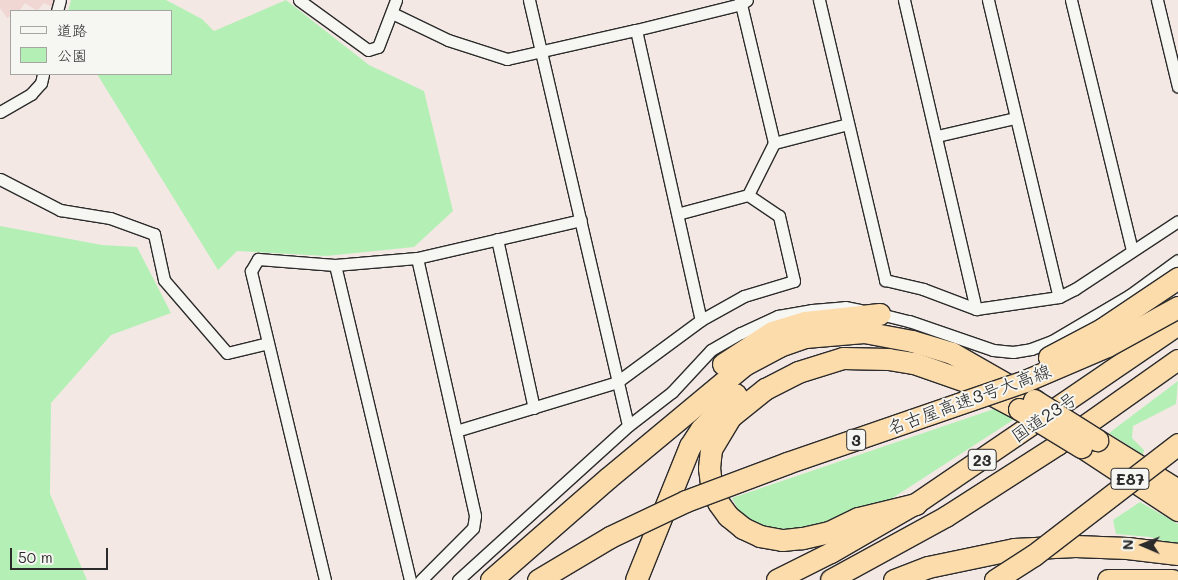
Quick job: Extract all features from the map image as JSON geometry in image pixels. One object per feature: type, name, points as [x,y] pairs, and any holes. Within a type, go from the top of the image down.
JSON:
[{"type":"highway","points":[[920,418],[992,382],[1058,353],[1102,329],[1178,278]]},
{"type":"highway","name":"名古屋高速3号大高線","points":[[538,580],[610,537],[686,501],[787,462],[920,418],[1066,364],[1107,346],[1178,307]]},
{"type":"highway","points":[[489,580],[726,362],[772,332],[805,322],[880,314]]},
{"type":"highway","name":"国道23号","points":[[777,580],[831,553],[916,504],[1178,325]]},
{"type":"highway","points":[[607,471],[744,365],[779,346],[805,337],[844,332],[890,336],[952,353],[985,373],[1026,404],[1089,444]]},
{"type":"highway","points":[[636,580],[690,446],[701,429],[716,412],[751,382],[787,362],[847,348],[869,346],[892,347],[945,360],[985,373]]},
{"type":"highway","points":[[916,504],[858,518],[829,532],[802,538],[782,540],[760,536],[743,528],[728,516],[718,502],[711,484],[709,468],[711,449],[730,417],[766,389],[798,372],[843,358],[888,359],[914,363],[1026,404]]},
{"type":"highway","name":"国道23号","points":[[831,580],[946,517],[1058,445],[1178,360]]},
{"type":"highway","name":"E87","points":[[1089,444],[1178,490]]},
{"type":"highway","name":"E87","points":[[1089,444],[1178,510]]},
{"type":"highway","points":[[996,580],[1034,555],[1178,444]]},
{"type":"highway","points":[[894,580],[928,567],[1014,549],[1075,546],[1127,548],[1178,554]]},
{"type":"highway","points":[[1108,580],[1172,580]]},
{"type":"street","points":[[299,0],[368,50],[378,46],[396,0]]},
{"type":"street","points":[[530,0],[628,426]]},
{"type":"street","points":[[819,0],[886,280],[923,289],[976,309],[1059,296],[1074,289],[1178,220]]},
{"type":"street","points":[[904,0],[976,309]]},
{"type":"street","points":[[988,0],[1059,296]]},
{"type":"street","points":[[1072,0],[1132,250]]},
{"type":"street","points":[[1157,0],[1178,87]]},
{"type":"street","points":[[392,12],[448,40],[507,59],[636,30],[743,1],[774,143],[748,195],[677,214]]},
{"type":"street","points":[[636,30],[701,320]]},
{"type":"street","points":[[0,112],[31,94],[41,83],[43,75]]},
{"type":"street","points":[[936,136],[1015,118]]},
{"type":"street","points":[[774,143],[848,124]]},
{"type":"street","points":[[0,179],[60,210],[110,218],[154,234],[164,280],[226,354],[268,344]]},
{"type":"street","points":[[456,431],[617,382],[701,320],[744,296],[794,281],[779,216],[748,195]]},
{"type":"street","points":[[325,580],[251,271],[258,259],[335,265],[417,258],[581,220]]},
{"type":"street","points":[[497,239],[534,408]]},
{"type":"street","points":[[417,258],[475,516],[473,528],[422,580]]},
{"type":"street","points":[[458,580],[628,426],[672,392],[711,350],[748,329],[778,316],[845,307],[880,314],[993,350],[1013,352],[1032,349],[1052,341],[1130,295],[1178,260]]},
{"type":"street","points":[[335,265],[410,580]]},
{"type":"shaded area","points":[[0,0],[56,0],[54,8],[44,3],[38,10],[25,3],[20,10],[10,10],[10,16],[7,18],[0,8]]},
{"type":"green space","points":[[71,0],[166,0],[202,19],[214,31],[286,0],[369,65],[424,91],[453,211],[414,247],[326,256],[237,251],[218,270],[98,75],[172,75],[172,10],[68,10]]},
{"type":"green space","points":[[0,226],[102,245],[137,247],[171,313],[111,335],[51,403],[50,494],[87,580],[0,580]]},
{"type":"green space","points":[[1178,381],[1176,404],[1133,426],[1132,438],[1144,450],[1143,455],[1109,433]]},
{"type":"green space","points":[[997,408],[1013,420],[891,499],[803,530],[770,528],[741,515],[732,498]]},
{"type":"green space","points":[[1140,502],[1178,524],[1178,545],[1150,537],[1116,534],[1113,520]]}]
